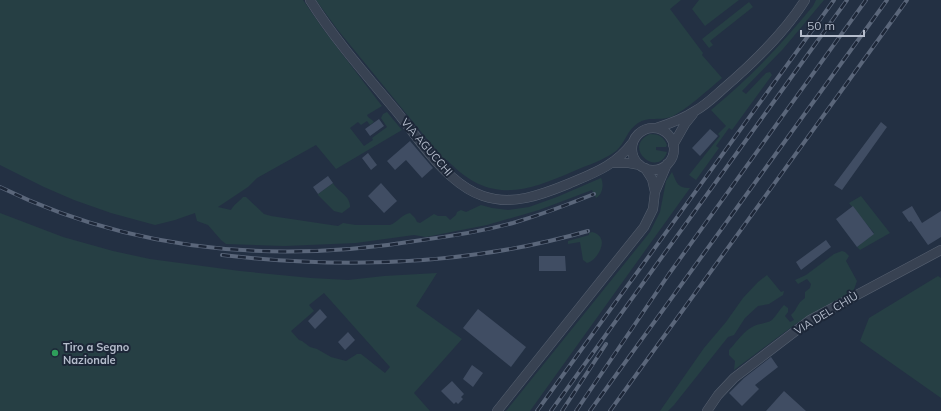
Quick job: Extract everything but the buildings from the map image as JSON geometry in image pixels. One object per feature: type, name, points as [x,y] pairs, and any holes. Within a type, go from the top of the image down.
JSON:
[{"type":"street","name":"VIA AGUCCHI","points":[[310,0],[347,52],[443,168],[459,183],[473,192],[497,200],[527,198],[564,186],[612,163],[622,155],[633,142]]},
{"type":"street","points":[[497,411],[644,226],[653,209],[656,192],[667,164],[672,156],[673,144],[685,124],[696,111],[756,58],[806,0]]},
{"type":"street","points":[[656,192],[652,179],[636,161],[633,154],[633,142],[638,134],[646,129],[656,128],[674,122],[696,111]]},
{"type":"street","points":[[656,128],[669,135],[673,144]]},
{"type":"street","name":"VIA AGUCCHI","points":[[612,163],[629,163],[642,166]]},
{"type":"street","points":[[642,166],[656,169],[667,164]]},
{"type":"street","name":"VIA DEL CHIÙ","points":[[707,411],[720,392],[734,378],[810,320],[941,250]]},
{"type":"green space","points":[[0,0],[303,0],[323,29],[382,106],[367,115],[374,122],[370,125],[367,121],[361,125],[358,122],[350,128],[364,146],[387,127],[381,118],[383,114],[387,112],[402,130],[336,169],[316,145],[257,178],[248,187],[218,207],[231,210],[243,197],[246,197],[264,214],[271,216],[338,226],[343,223],[356,225],[390,225],[410,213],[417,222],[420,223],[434,214],[438,216],[446,216],[450,220],[456,215],[457,212],[461,210],[466,212],[481,205],[508,210],[529,207],[601,178],[603,186],[600,194],[596,198],[592,190],[539,210],[487,225],[426,237],[414,235],[356,243],[284,246],[226,244],[208,225],[197,221],[195,213],[155,225],[111,213],[74,200],[0,165]]},
{"type":"green space","points":[[316,0],[681,0],[670,9],[703,53],[702,55],[722,78],[677,114],[667,118],[646,120],[638,123],[631,129],[616,151],[601,160],[539,185],[523,189],[492,189],[462,174],[447,160],[445,161],[337,29]]},
{"type":"green space","points":[[699,0],[739,0],[705,26],[692,9]]},
{"type":"green space","points":[[816,0],[824,0],[783,49],[742,91],[746,94],[766,73],[770,72],[772,75],[732,130],[729,128],[716,146],[719,148],[696,180],[689,175],[720,136],[718,134],[726,126],[711,110],[765,61],[813,6]]},
{"type":"green space","points":[[749,2],[753,7],[710,41],[713,45],[709,48],[702,39]]},
{"type":"green space","points":[[650,134],[661,136],[667,145],[666,147],[656,147],[656,150],[667,152],[662,160],[656,162],[650,162],[640,153],[639,146],[642,140]]},
{"type":"green space","points":[[672,172],[676,182],[680,186],[690,188],[530,411],[506,411],[650,232],[660,212],[666,181]]},
{"type":"green space","points":[[333,183],[350,203],[350,207],[342,213],[334,211],[318,195]]},
{"type":"green space","points":[[861,196],[890,233],[860,250],[857,247],[874,233],[849,203]]},
{"type":"green space","points":[[0,213],[63,237],[113,251],[150,259],[240,271],[348,280],[437,273],[416,306],[462,339],[414,393],[430,411],[0,411]],"holes":[[[324,293],[390,367],[385,373],[361,354],[357,354],[346,361],[331,357],[299,340],[291,331],[314,311],[309,305]]]},
{"type":"green space","points":[[592,232],[598,235],[602,243],[601,249],[595,258],[587,263],[583,260],[580,242],[568,244],[568,241],[589,235],[589,233]]},
{"type":"green space","points":[[842,251],[849,256],[846,261],[857,281],[853,292],[797,323],[734,370],[735,361],[729,355],[729,350],[740,337],[754,326],[772,320],[784,305],[788,308],[788,312],[785,316],[790,322],[794,320],[791,315],[800,302],[805,298],[805,292],[810,288],[811,284],[807,279],[798,284],[795,280],[806,275],[834,254]]},
{"type":"green space","points":[[767,275],[781,292],[784,291],[783,295],[769,304],[758,306],[745,318],[734,335],[728,337],[674,405],[668,411],[660,411],[704,348],[726,322],[743,298]]},
{"type":"green space","points":[[938,276],[941,278],[941,398],[860,341],[869,318]]},
{"type":"railway","points":[[537,411],[834,0]]},
{"type":"railway","points":[[551,411],[847,0]]},
{"type":"railway","points":[[576,411],[669,274],[866,0]]},
{"type":"railway","points":[[590,411],[887,0]]},
{"type":"railway","points":[[610,411],[907,0]]},
{"type":"railway","points":[[0,187],[50,209],[102,226],[154,239],[206,247],[260,251],[314,251],[368,247],[457,235],[513,223],[554,210],[594,194]]},
{"type":"railway","points":[[222,255],[314,262],[360,263],[406,261],[498,251],[588,231]]},
{"type":"railway","points":[[562,411],[606,344]]},
{"type":"place","name":"Tiro a Segno Nazionale","points":[[55,353]]}]
